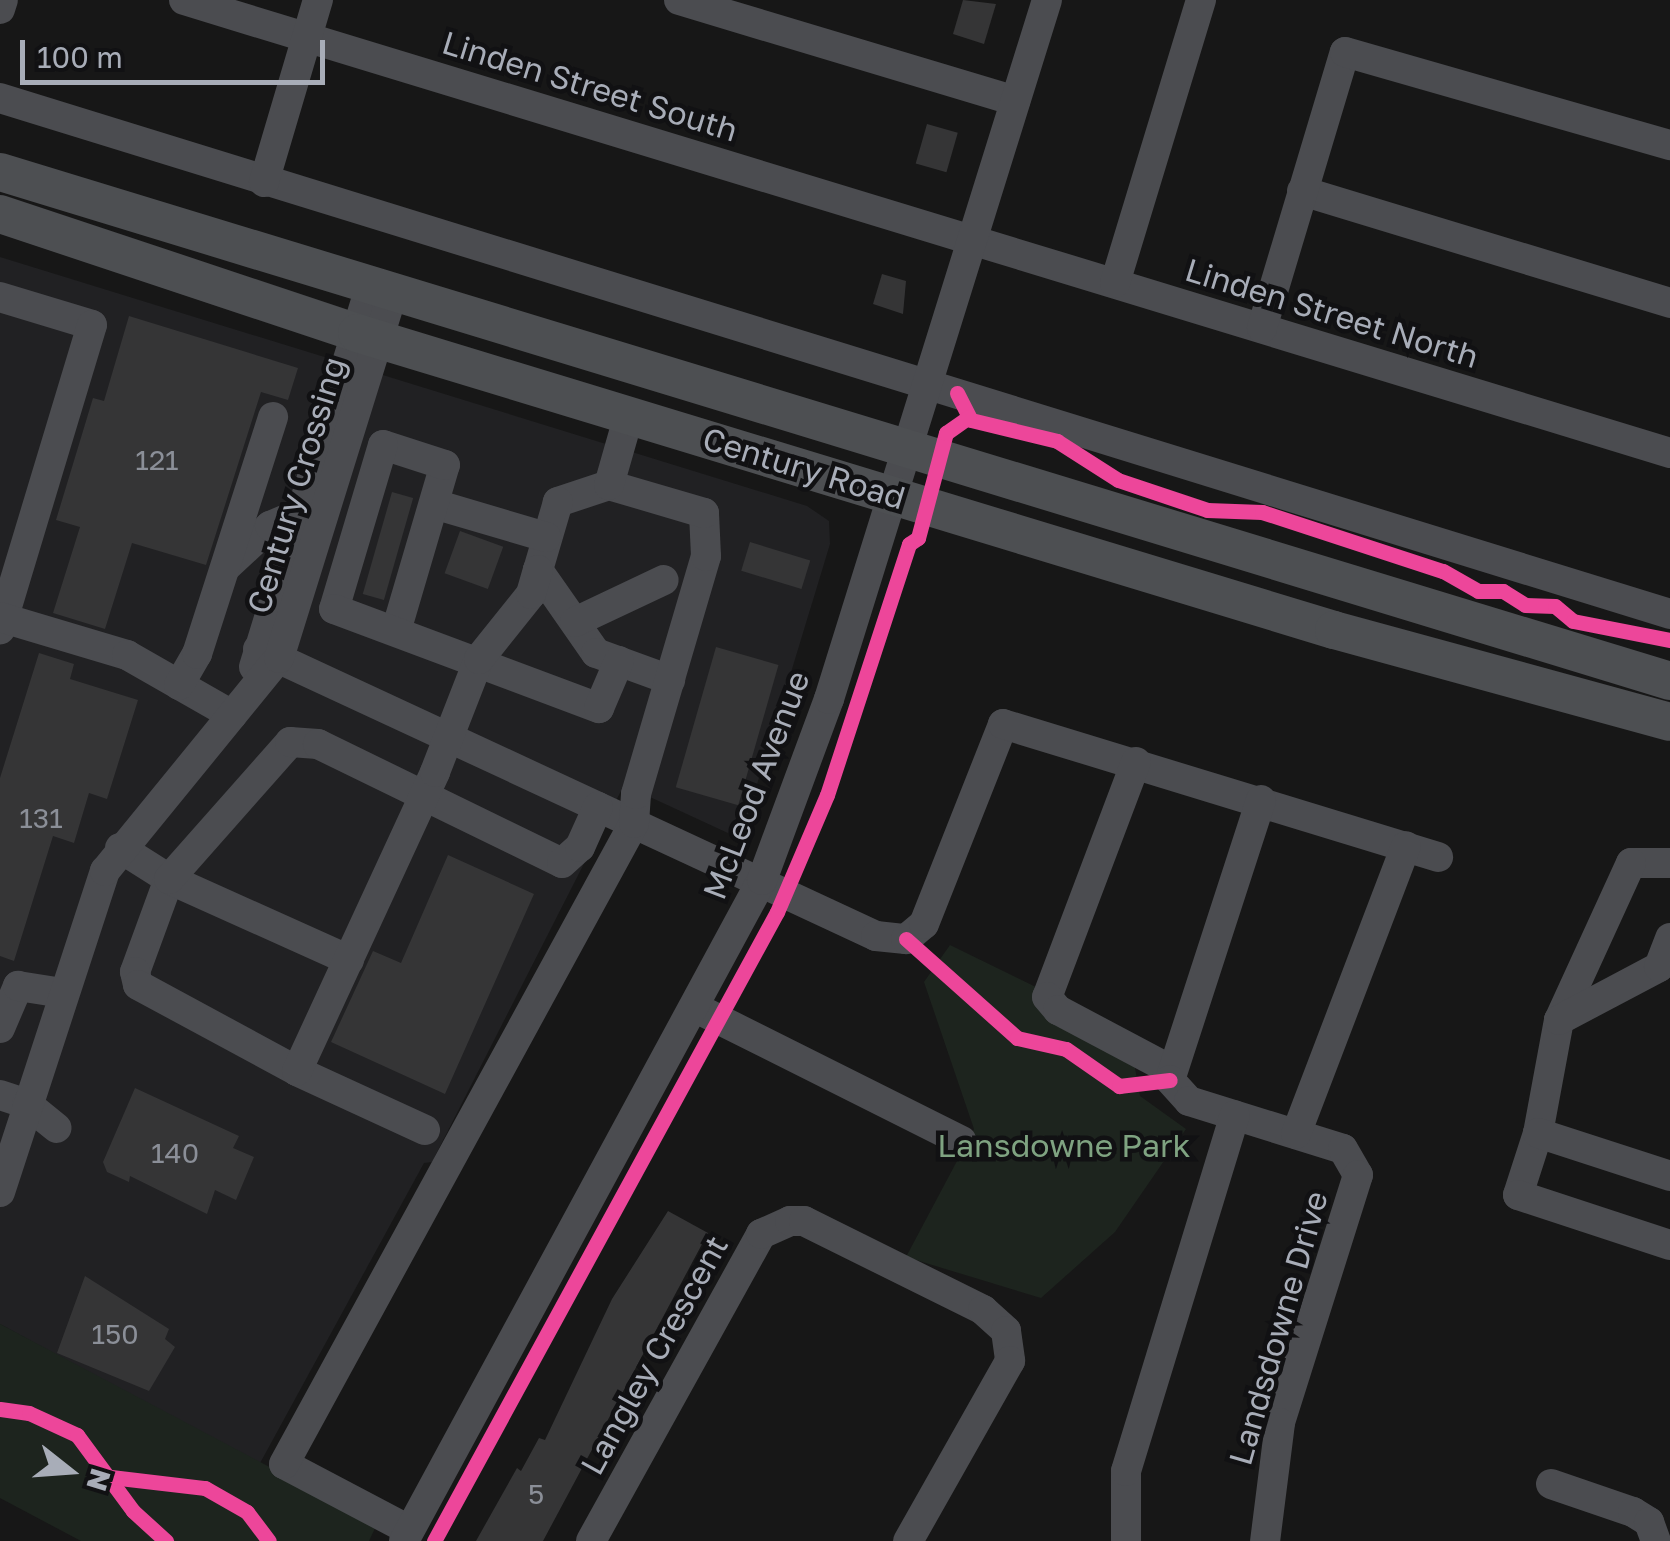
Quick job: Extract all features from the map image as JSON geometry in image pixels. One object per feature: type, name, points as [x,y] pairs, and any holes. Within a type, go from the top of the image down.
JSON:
[{"type":"main road","points":[[0,159],[71,193]]},
{"type":"main road","name":"Century Road","points":[[0,172],[1670,680]]},
{"type":"main road","name":"Century Road","points":[[7,219],[368,336],[1334,630],[1670,722]]},
{"type":"main road","points":[[672,428],[721,423],[878,461],[908,447]]},
{"type":"main road","points":[[892,495],[931,486],[1022,511],[1279,561]]},
{"type":"street","points":[[0,9],[3,0]]},
{"type":"street","name":"Linden Street South","points":[[184,0],[974,240]]},
{"type":"street","points":[[264,182],[318,0]]},
{"type":"street","points":[[679,0],[1015,101]]},
{"type":"street","name":"McLeod Avenue","points":[[407,1536],[762,880],[823,718],[1047,0]]},
{"type":"street","points":[[1115,283],[1200,0]]},
{"type":"street","points":[[1262,328],[1345,52],[1670,146]]},
{"type":"street","points":[[0,98],[1670,614]]},
{"type":"street","points":[[1302,192],[1670,303]]},
{"type":"street","name":"Linden Street North","points":[[974,240],[1670,453]]},
{"type":"street","name":"Century Crossing","points":[[0,1192],[11,1113],[62,993],[105,872],[120,848],[232,715],[268,654],[309,561],[339,464],[382,288]]},
{"type":"street","points":[[0,297],[92,325],[1,621],[127,655],[232,715]]},
{"type":"street","name":"Century Crossing","points":[[268,654],[301,513],[368,336]]},
{"type":"street","points":[[609,485],[629,416]]},
{"type":"street","points":[[180,685],[197,654],[273,417]]},
{"type":"street","points":[[396,630],[445,465],[383,445],[334,609],[479,659],[599,708],[619,661]]},
{"type":"street","points":[[339,464],[361,519]]},
{"type":"street","points":[[297,1071],[450,738],[479,659],[531,594],[558,502],[609,485],[704,514],[706,556],[636,794],[634,823],[284,1464],[407,1536]]},
{"type":"street","points":[[434,504],[546,536]]},
{"type":"street","points":[[225,568],[270,526],[301,513]]},
{"type":"street","points":[[309,561],[340,528],[361,519]]},
{"type":"street","points":[[538,570],[596,653],[670,680]]},
{"type":"street","points":[[574,622],[664,580]]},
{"type":"street","points":[[268,654],[876,936],[906,939],[924,924],[1004,724],[1438,856]]},
{"type":"street","points":[[425,1130],[297,1071],[138,985],[136,972],[170,879],[290,742],[318,744],[562,863],[580,847],[598,806]]},
{"type":"street","points":[[1136,762],[1047,997],[1058,1010],[1171,1070],[1262,800]]},
{"type":"street","points":[[1296,1134],[1406,846]]},
{"type":"street","points":[[120,848],[170,879],[349,960]]},
{"type":"street","points":[[1670,864],[1630,863],[1559,1020],[1538,1133],[1518,1195],[1670,1245]]},
{"type":"street","points":[[1559,1020],[1659,966],[1670,938]]},
{"type":"street","points":[[0,1028],[18,986],[62,993]]},
{"type":"street","points":[[696,1008],[962,1141]]},
{"type":"street","name":"Landsdowne Drive","points":[[1171,1070],[1177,1094],[1343,1149],[1358,1175],[1280,1423],[1264,1541]]},
{"type":"street","points":[[1126,1541],[1126,1471],[1235,1116]]},
{"type":"street","points":[[1538,1133],[1670,1176]]},
{"type":"street","name":"Langley Crescent","points":[[591,1541],[761,1234],[790,1221],[804,1222],[983,1310],[1006,1331],[1010,1361],[908,1541]]},
{"type":"street","points":[[1551,1484],[1632,1512],[1649,1522],[1656,1541]]},
{"type":"shaded area","points":[[0,257],[807,506],[829,521],[830,544],[744,827],[730,834],[624,785],[432,1162],[424,1163],[259,1465],[0,1324]]},
{"type":"green space","name":"Lansdowne Park","points":[[950,945],[1042,990],[1133,1057],[1140,1096],[1186,1129],[1115,1232],[1041,1298],[906,1257],[974,1129],[924,982]]},
{"type":"green space","points":[[0,1324],[377,1524],[369,1541],[81,1541],[0,1498]]},
{"type":"building","points":[[963,0],[996,4],[984,44],[953,34]]},
{"type":"building","points":[[927,124],[958,133],[946,172],[916,163]]},
{"type":"building","points":[[882,274],[906,281],[903,314],[873,304]]},
{"type":"building","points":[[129,316],[298,368],[288,400],[261,392],[206,565],[132,543],[105,629],[53,613],[80,527],[56,520],[93,398],[104,401]]},
{"type":"building","points":[[392,492],[413,498],[384,600],[363,594]]},
{"type":"building","points":[[460,531],[503,547],[488,589],[445,573]]},
{"type":"building","points":[[750,542],[810,560],[801,589],[741,571]]},
{"type":"building","points":[[716,647],[778,665],[738,805],[676,787]]},
{"type":"building","points":[[39,653],[74,664],[70,679],[138,700],[107,799],[89,793],[74,843],[53,836],[14,961],[0,956],[0,778]]},
{"type":"building","points":[[448,855],[534,894],[445,1094],[331,1042],[373,951],[401,963]]},
{"type":"building","points":[[135,1088],[239,1136],[233,1148],[254,1157],[236,1200],[215,1190],[207,1214],[130,1176],[129,1182],[107,1172],[103,1162]]},
{"type":"building","points":[[668,1211],[708,1233],[543,1541],[476,1541],[517,1468],[521,1471],[539,1438],[545,1440],[612,1299]]},
{"type":"building","points":[[85,1276],[169,1329],[165,1339],[175,1347],[149,1391],[57,1353]]},
{"type":"cycle path","points":[[957,393],[971,420],[1057,441],[1118,480],[1207,510],[1262,512],[1443,571],[1478,591],[1503,591],[1525,605],[1555,606],[1573,621],[1670,640]]},
{"type":"cycle path","points":[[434,1541],[777,912],[827,795],[909,544],[918,538],[946,433],[969,417]]},
{"type":"cycle path","points":[[906,939],[1017,1038],[1066,1049],[1119,1086],[1170,1080]]},
{"type":"cycle path","points":[[0,1409],[29,1413],[77,1435],[133,1511],[166,1541]]},
{"type":"cycle path","points":[[111,1477],[205,1488],[247,1512],[269,1541]]}]
